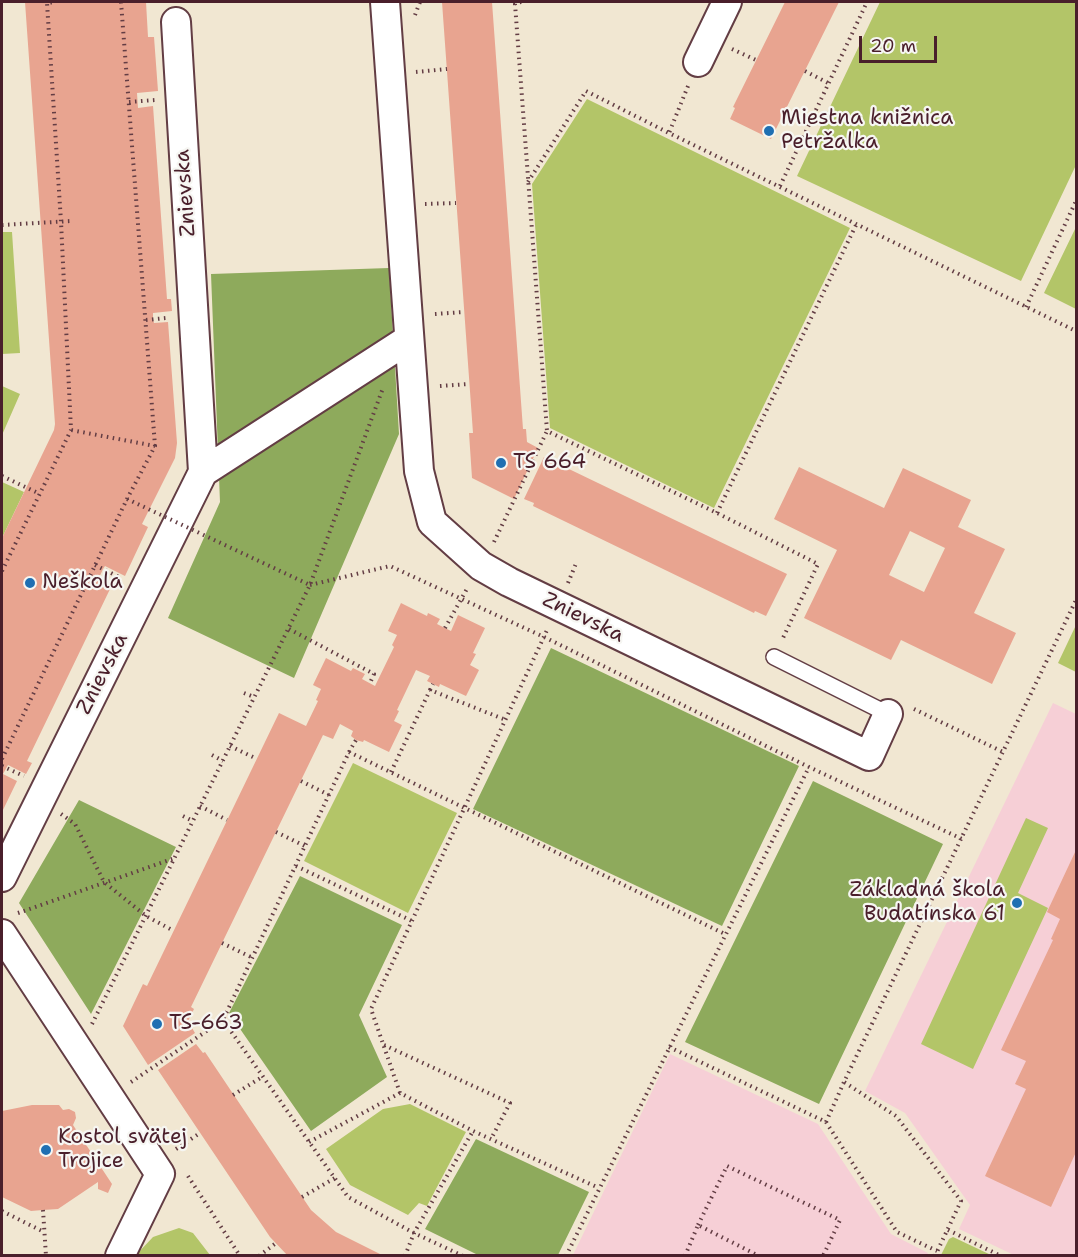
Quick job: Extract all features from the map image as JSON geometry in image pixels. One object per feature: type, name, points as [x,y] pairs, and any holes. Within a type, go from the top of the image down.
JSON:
[{"type":"street","name":"Znievska","points":[[385,2],[419,471],[432,522],[481,566],[518,587],[869,756],[888,714]]},
{"type":"street","points":[[698,62],[728,2]]},
{"type":"street","name":"Znievska","points":[[2,877],[204,472],[176,22]]},
{"type":"street","points":[[204,472],[409,339]]},
{"type":"street","points":[[13,923],[172,1165],[120,1256]]},
{"type":"lane","points":[[774,657],[888,714]]},
{"type":"path","points":[[2,571],[71,430],[47,3],[56,2]]},
{"type":"path","points":[[2,759],[50,653],[156,446],[121,2]]},
{"type":"path","points":[[503,524],[547,432],[515,4],[521,2]]},
{"type":"path","points":[[780,186],[867,2]]},
{"type":"path","points":[[723,45],[756,60]]},
{"type":"path","points":[[669,133],[698,62]]},
{"type":"path","points":[[409,73],[447,69]]},
{"type":"path","points":[[805,71],[828,83]]},
{"type":"path","points":[[528,182],[586,91],[856,225],[1077,331]]},
{"type":"path","points":[[129,102],[138,101]]},
{"type":"path","points":[[1026,307],[1077,201]]},
{"type":"path","points":[[418,205],[456,203]]},
{"type":"path","points":[[132,216],[138,215]]},
{"type":"path","points":[[2,225],[71,221]]},
{"type":"path","points":[[717,513],[856,225]]},
{"type":"path","points":[[426,315],[464,312]]},
{"type":"path","points":[[146,320],[153,319]]},
{"type":"path","points":[[84,1018],[90,1028],[310,585],[385,384]]},
{"type":"path","points":[[433,386],[469,384]]},
{"type":"path","points":[[71,430],[156,446]]},
{"type":"path","points":[[547,432],[818,564],[774,657]]},
{"type":"path","points":[[2,476],[40,494]]},
{"type":"path","points":[[127,499],[310,585],[390,566],[544,637],[962,839]]},
{"type":"path","points":[[184,538],[194,519]]},
{"type":"path","points":[[95,565],[103,569]]},
{"type":"path","points":[[445,628],[462,598]]},
{"type":"path","points":[[826,1122],[1077,600]]},
{"type":"path","points":[[289,629],[374,674],[370,683]]},
{"type":"path","points":[[544,637],[371,1009],[400,1093],[473,1131],[599,1188]]},
{"type":"path","points":[[391,772],[433,684]]},
{"type":"path","points":[[430,690],[506,720]]},
{"type":"path","points":[[244,693],[254,697]]},
{"type":"path","points":[[888,714],[895,700],[1003,752]]},
{"type":"path","points":[[127,1084],[222,1020],[356,740]]},
{"type":"path","points":[[230,746],[257,759]]},
{"type":"path","points":[[350,752],[725,934]]},
{"type":"path","points":[[212,755],[223,760]]},
{"type":"path","points":[[566,1256],[809,767]]},
{"type":"path","points":[[301,781],[329,795]]},
{"type":"path","points":[[200,806],[227,820]]},
{"type":"path","points":[[53,809],[75,824],[104,882],[146,916],[174,931]]},
{"type":"path","points":[[183,816],[193,822]]},
{"type":"path","points":[[276,832],[305,846]]},
{"type":"path","points":[[13,923],[104,882],[176,858]]},
{"type":"path","points":[[296,866],[412,921]]},
{"type":"path","points":[[13,923],[17,903]]},
{"type":"path","points":[[222,943],[251,957]]},
{"type":"path","points":[[222,1020],[348,1197],[462,1256]]},
{"type":"path","points":[[383,1045],[510,1103],[491,1139]]},
{"type":"path","points":[[669,1047],[826,1122],[897,1232],[936,1253],[961,1201],[896,1116],[844,1082]]},
{"type":"path","points":[[233,1095],[262,1077]]},
{"type":"path","points":[[309,1142],[400,1093]]},
{"type":"path","points":[[405,1256],[414,1233],[473,1131]]},
{"type":"path","points":[[200,1133],[172,1165],[240,1256]]},
{"type":"path","points":[[685,1256],[727,1166],[840,1220],[823,1256]]},
{"type":"path","points":[[302,1197],[335,1178]]},
{"type":"path","points":[[43,1210],[46,1256]]},
{"type":"path","points":[[2,1211],[44,1232]]},
{"type":"path","points":[[698,1225],[759,1256]]},
{"type":"path","points":[[948,1230],[1001,1256]]},
{"type":"path","points":[[259,1256],[276,1243]]},
{"type":"shaded area","name":"Základná škola Budatínska 61","points":[[1053,703],[1076,714],[1076,1255],[1014,1255],[959,1229],[970,1205],[905,1113],[865,1091]]},
{"type":"shaded area","points":[[670,1054],[818,1124],[891,1234],[928,1253],[927,1255],[573,1255]]},
{"type":"green space","points":[[880,2],[1076,2],[1076,165],[1021,281],[797,176]]},
{"type":"green space","points":[[587,99],[850,228],[714,508],[550,428],[532,184]]},
{"type":"green space","points":[[1076,227],[1076,309],[1044,293]]},
{"type":"green space","points":[[2,232],[12,232],[20,353],[2,354]]},
{"type":"green space","points":[[389,268],[399,434],[294,678],[168,618],[220,502],[211,274]]},
{"type":"green space","points":[[2,386],[20,394],[2,435]]},
{"type":"green space","points":[[2,482],[24,492],[2,538]]},
{"type":"green space","points":[[1076,625],[1076,672],[1058,663]]},
{"type":"green space","points":[[551,648],[799,766],[722,926],[473,809]]},
{"type":"green space","points":[[353,763],[457,813],[408,913],[304,861]]},
{"type":"green space","points":[[813,781],[943,844],[819,1104],[685,1042]]},
{"type":"green space","points":[[79,800],[176,847],[91,1014],[19,903]]},
{"type":"green space","points":[[1026,818],[1048,828],[1018,893],[1048,908],[973,1069],[921,1044]]},
{"type":"green space","points":[[300,876],[402,925],[359,1015],[387,1077],[311,1131],[229,1013]]},
{"type":"green space","points":[[410,1104],[466,1132],[427,1206],[419,1203],[408,1215],[350,1185],[326,1149],[383,1109]]},
{"type":"green space","points":[[476,1139],[589,1192],[558,1255],[478,1255],[425,1229]]},
{"type":"green space","points":[[179,1228],[193,1233],[210,1255],[136,1255],[153,1237]]},
{"type":"green space","points":[[953,1237],[991,1255],[941,1255],[949,1239]]},
{"type":"building","points":[[25,2],[146,2],[148,37],[154,37],[158,91],[137,93],[138,108],[153,106],[167,299],[171,299],[172,311],[153,313],[153,319],[154,323],[168,322],[177,443],[175,458],[142,524],[148,527],[125,576],[105,566],[98,580],[111,587],[27,761],[32,763],[26,774],[8,765],[3,774],[17,781],[2,812],[2,538],[55,424]]},
{"type":"building","points":[[442,2],[492,2],[523,429],[526,429],[527,442],[538,448],[514,499],[472,478],[469,433],[473,433]]},
{"type":"building","points":[[785,2],[839,2],[771,139],[730,119],[735,108],[733,107]]},
{"type":"building","points":[[544,457],[787,574],[766,616],[755,611],[754,613],[533,506],[534,503],[524,499]]},
{"type":"building","points":[[799,467],[884,508],[903,468],[971,500],[958,527],[1005,549],[974,613],[1016,633],[992,684],[901,640],[891,660],[804,618],[837,550],[774,519]],"holes":[[[910,531],[945,548],[924,592],[889,575]]]},
{"type":"building","points":[[401,603],[427,616],[428,613],[440,619],[437,624],[451,631],[458,615],[485,628],[470,665],[479,670],[466,696],[440,684],[439,687],[427,681],[430,676],[416,670],[397,710],[399,711],[394,721],[402,725],[389,752],[364,740],[363,742],[356,740],[351,736],[353,731],[340,724],[333,739],[323,735],[191,1007],[194,1009],[188,1021],[195,1033],[148,1065],[123,1026],[143,984],[147,986],[279,713],[306,726],[321,689],[313,685],[326,658],[351,671],[353,668],[365,674],[362,679],[375,686],[394,647],[392,645],[397,635],[388,631]]},
{"type":"building","points":[[1076,850],[1076,1152],[1051,1207],[985,1176],[1026,1089],[1015,1084],[1026,1061],[1001,1050],[1053,940],[1051,939],[1060,919],[1047,912]]},
{"type":"building","points":[[196,1044],[203,1053],[205,1052],[311,1210],[336,1232],[384,1256],[288,1256],[270,1237],[158,1070]]},
{"type":"building","name":"Kostol svätej Trojice","points":[[32,1105],[59,1105],[63,1110],[69,1109],[75,1112],[76,1118],[73,1125],[112,1184],[108,1193],[98,1189],[98,1182],[58,1209],[31,1211],[2,1197],[2,1111]]},
{"type":"place","name":"Miestna knižnica Petržalka","points":[[769,131]]},
{"type":"place","name":"TS 664","points":[[501,463]]},
{"type":"place","name":"Neškola","points":[[30,583]]},
{"type":"place","name":"Základná škola Budatínska 61","points":[[1017,903]]},
{"type":"place","name":"TS-663","points":[[157,1024]]},
{"type":"place","name":"Kostol svätej Trojice","points":[[46,1150]]}]
